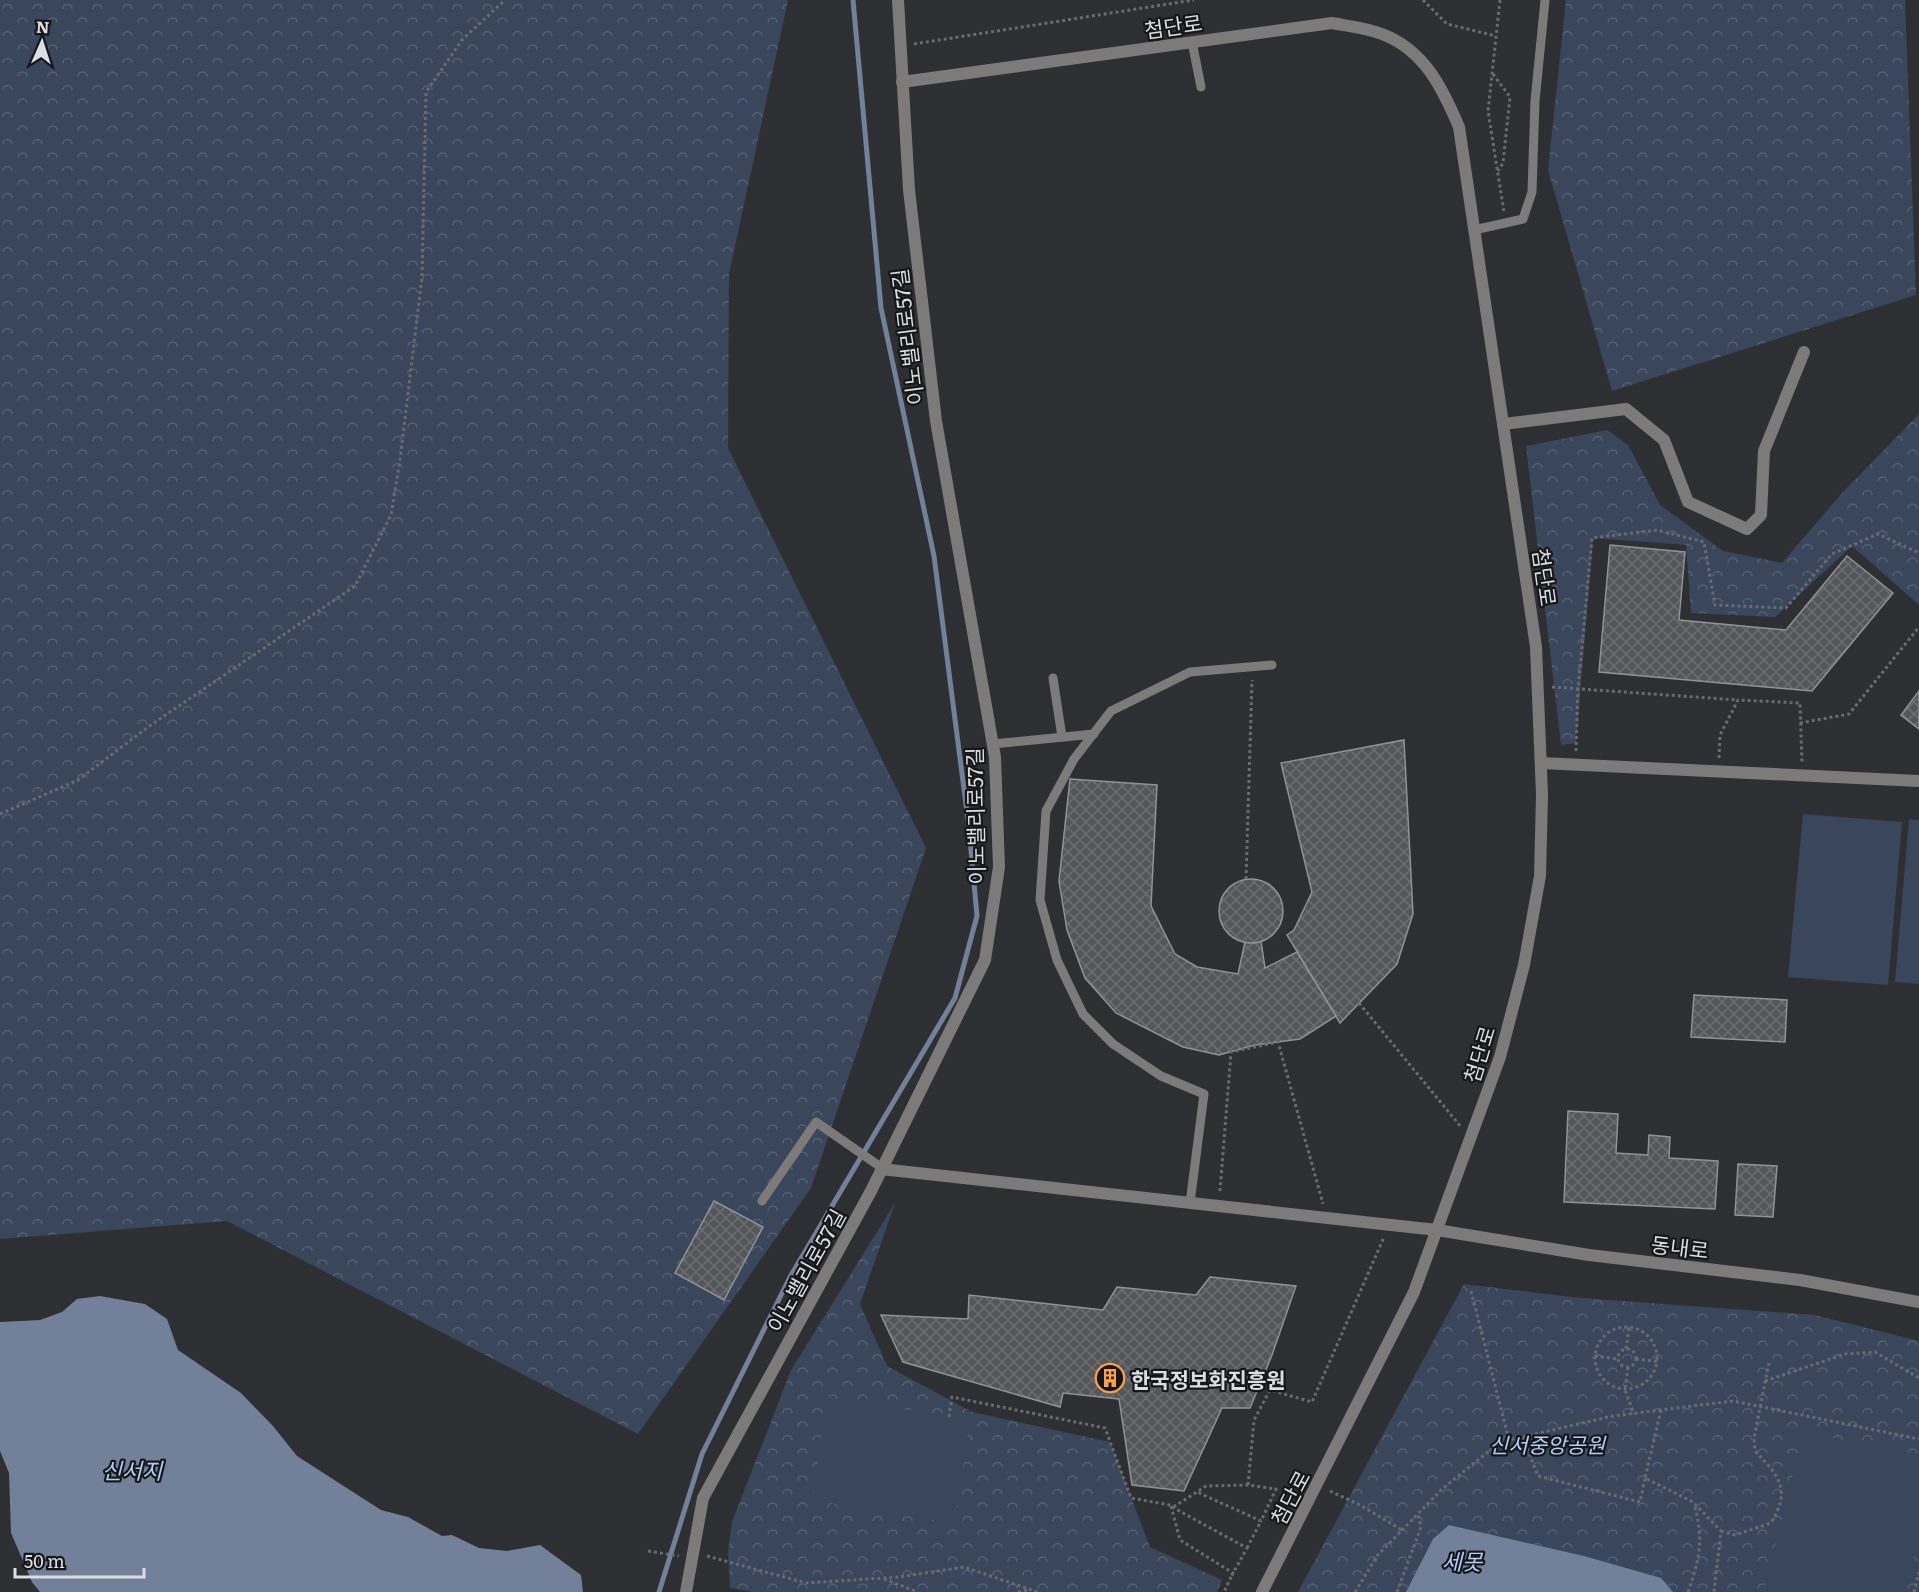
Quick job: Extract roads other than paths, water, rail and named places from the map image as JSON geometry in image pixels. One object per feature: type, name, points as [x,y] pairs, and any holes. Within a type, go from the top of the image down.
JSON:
[{"type":"street","name":"이노밸리로57길","points":[[686,1592],[703,1498],[883,1169],[985,960],[999,867],[993,744],[936,422],[909,190],[898,0]]},
{"type":"street","name":"첨단로","points":[[902,82],[1332,23],[1381,33],[1415,52],[1442,87],[1459,127],[1536,647],[1541,763],[1540,876],[1524,965],[1500,1057],[1414,1292],[1262,1592]]},
{"type":"street","points":[[1503,423],[1626,409],[1664,440],[1688,502],[1747,529],[1761,515],[1764,451],[1804,352]]},
{"type":"street","points":[[1541,763],[1919,781]]},
{"type":"street","name":"동내로","points":[[883,1169],[1437,1230],[1589,1255],[1800,1280],[1919,1302]]},
{"type":"lane","points":[[1474,230],[1523,219],[1532,192],[1535,101],[1545,0]]},
{"type":"lane","points":[[1192,42],[1201,87]]},
{"type":"lane","points":[[1190,1203],[1204,1094],[1161,1076],[1113,1044],[1083,1014],[1057,960],[1040,900],[1046,811],[1074,759],[1111,711],[1190,672],[1272,665]]},
{"type":"lane","points":[[1053,678],[1062,737]]},
{"type":"lane","points":[[993,744],[1094,734]]},
{"type":"lane","points":[[762,1201],[816,1122],[883,1169]]},
{"type":"water","name":"신서지","points":[[100,1296],[145,1304],[167,1319],[178,1350],[241,1393],[273,1426],[297,1456],[381,1510],[408,1517],[442,1536],[452,1535],[479,1548],[507,1551],[540,1545],[581,1575],[583,1592],[40,1592],[32,1582],[11,1533],[9,1473],[0,1451],[0,1322],[40,1320],[62,1312],[77,1299]]},
{"type":"water","name":"세못","points":[[1449,1525],[1584,1556],[1661,1578],[1673,1592],[1406,1592],[1433,1539]]},
{"type":"waterway","points":[[659,1592],[702,1454],[790,1277],[955,998],[977,916],[969,828],[934,556],[881,308],[853,0]]},
{"type":"place","name":"한국정보화진흥원","points":[[1110,1378]]},
{"type":"park label","name":"신서중앙공원","points":[[1547,1443]]}]
